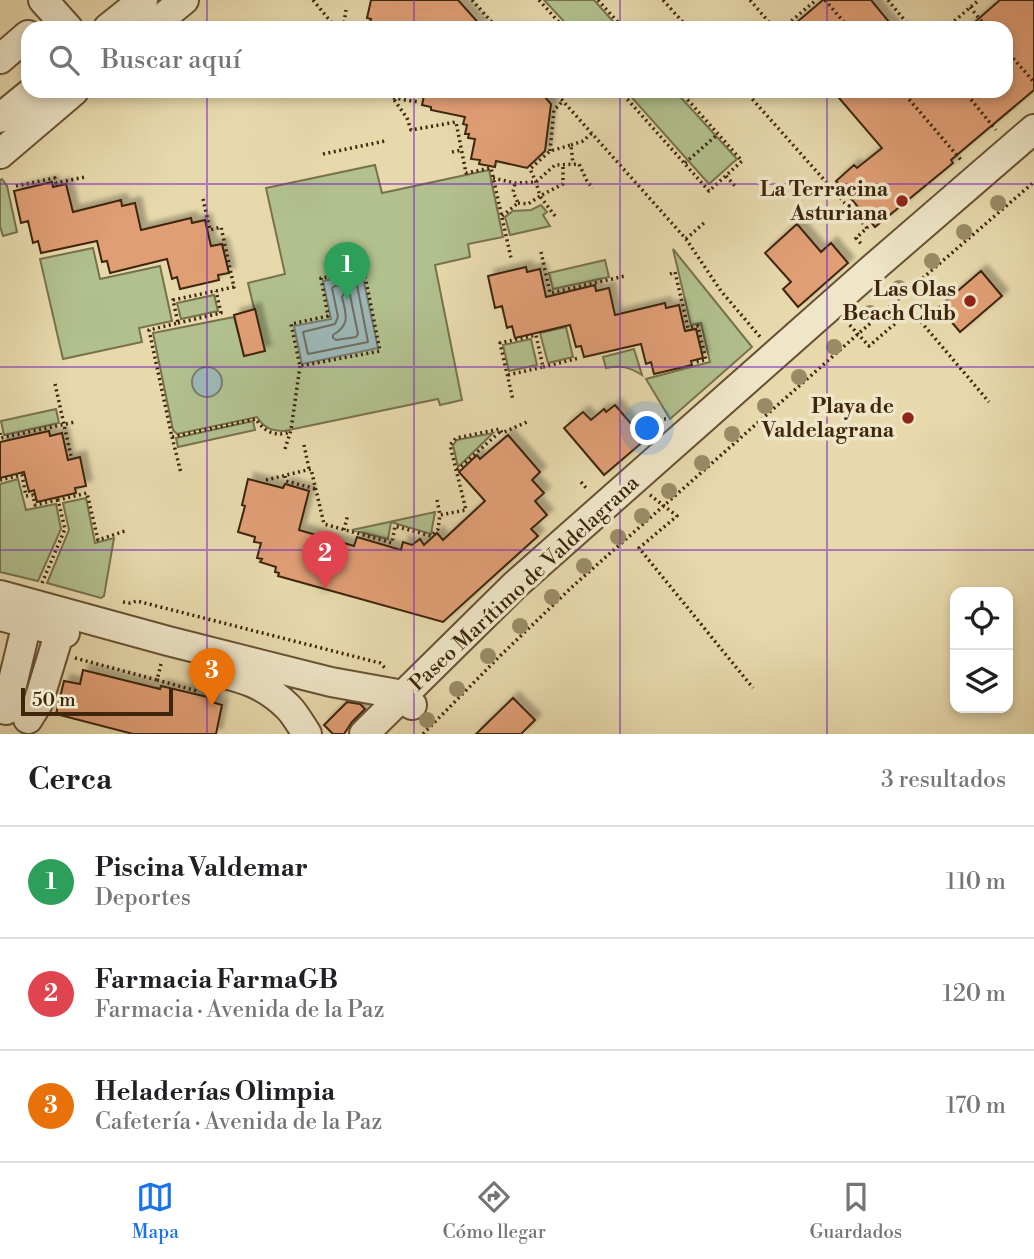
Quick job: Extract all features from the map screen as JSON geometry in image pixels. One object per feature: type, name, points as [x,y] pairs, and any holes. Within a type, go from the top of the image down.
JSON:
[{"type":"street","points":[[43,0],[62,21]]},
{"type":"street","points":[[117,21],[143,0]]},
{"type":"street","points":[[158,21],[184,0]]},
{"type":"street","points":[[0,59],[21,41]]},
{"type":"street","points":[[0,118],[24,98]]},
{"type":"street","points":[[0,154],[66,98]]},
{"type":"street","name":"Paseo Marítimo de Valdelagrana","points":[[365,734],[402,692],[515,585],[1034,129]]},
{"type":"street","name":"Paseo Marítimo de Valdelagrana","points":[[383,734],[402,692],[524,595],[1034,146]]},
{"type":"street","points":[[0,595],[331,682],[402,692]]},
{"type":"street","points":[[17,719],[13,620],[235,676],[263,687],[289,708],[307,734]]},
{"type":"street","points":[[17,719],[38,703],[60,631]]},
{"type":"path","points":[[313,0],[330,21]]},
{"type":"path","points":[[472,0],[491,21]]},
{"type":"path","points":[[539,0],[558,21]]},
{"type":"path","points":[[598,0],[617,21]]},
{"type":"path","points":[[663,0],[682,21]]},
{"type":"path","points":[[750,0],[768,21]]},
{"type":"path","points":[[791,21],[816,0]]},
{"type":"path","points":[[825,0],[843,21]]},
{"type":"path","points":[[896,0],[890,2],[905,21]]},
{"type":"path","points":[[954,21],[979,0]]},
{"type":"path","points":[[970,7],[981,21]]},
{"type":"path","points":[[344,21],[346,10]]},
{"type":"path","points":[[1013,58],[1034,82]]},
{"type":"path","points":[[394,98],[407,118],[411,130],[456,122],[466,173],[491,168],[511,258]]},
{"type":"path","points":[[398,98],[419,102]]},
{"type":"path","points":[[560,98],[686,239],[721,291],[762,339]]},
{"type":"path","points":[[626,98],[709,191],[743,161],[686,98]]},
{"type":"path","points":[[751,98],[867,228],[856,238],[867,250]]},
{"type":"path","points":[[908,98],[963,162]]},
{"type":"path","points":[[970,98],[998,132]]},
{"type":"path","points":[[550,151],[554,110],[563,101]]},
{"type":"path","points":[[555,216],[540,196],[530,169],[550,151],[583,141],[592,133]]},
{"type":"path","points":[[685,163],[718,134]]},
{"type":"path","points":[[323,154],[385,141]]},
{"type":"path","points":[[571,145],[573,164]]},
{"type":"path","points":[[452,152],[462,150]]},
{"type":"path","points":[[493,178],[515,183],[536,183],[555,165],[579,164],[593,188]]},
{"type":"path","points":[[502,216],[518,203],[528,204],[563,184],[563,165]]},
{"type":"path","points":[[726,176],[737,188]]},
{"type":"path","points":[[16,186],[55,178],[57,183],[85,177]]},
{"type":"path","points":[[423,734],[573,586],[1034,182]]},
{"type":"path","points":[[515,183],[513,192],[518,203]]},
{"type":"path","points":[[178,323],[173,300],[234,287],[221,227],[210,230],[203,199]]},
{"type":"path","points":[[686,239],[705,222]]},
{"type":"path","points":[[541,252],[550,293],[625,276]]},
{"type":"path","points":[[285,449],[300,366],[291,324],[328,317],[321,278],[365,271],[380,351],[300,366]]},
{"type":"path","points":[[670,274],[675,272],[688,328],[698,326],[706,360],[696,362]]},
{"type":"path","points":[[181,473],[149,330],[221,313],[216,291]]},
{"type":"path","points":[[847,322],[869,346],[911,310],[989,402]]},
{"type":"path","points":[[513,400],[500,343],[536,335],[543,367]]},
{"type":"path","points":[[508,375],[579,358]]},
{"type":"path","points":[[55,384],[71,456]]},
{"type":"path","points":[[172,437],[256,419],[269,433],[290,432]]},
{"type":"path","points":[[440,515],[466,510],[450,445],[456,438],[500,429],[502,432],[529,421]]},
{"type":"path","points":[[0,433],[1,438],[75,422]]},
{"type":"path","points":[[457,470],[501,431]]},
{"type":"path","points":[[304,445],[324,524],[392,543],[395,526],[430,537],[438,529],[440,515],[437,500]]},
{"type":"path","points":[[266,480],[309,469]]},
{"type":"path","points":[[0,480],[22,475],[26,496],[33,495],[35,505],[87,493],[98,540],[125,531]]},
{"type":"path","points":[[285,475],[286,481],[316,489]]},
{"type":"path","points":[[651,495],[677,516],[639,548],[753,688]]},
{"type":"path","points":[[41,585],[65,529],[58,500]]},
{"type":"path","points":[[344,530],[348,514]]},
{"type":"path","points":[[118,601],[137,601],[380,663],[402,692]]},
{"type":"green space","points":[[544,0],[594,0],[613,21],[564,21]]},
{"type":"green space","points":[[632,98],[681,98],[737,159],[709,184]]},
{"type":"green space","points":[[375,165],[382,193],[489,170],[503,237],[468,244],[470,257],[435,265],[462,400],[440,405],[438,399],[284,431],[269,428],[257,417],[177,434],[173,430],[153,333],[234,317],[244,355],[264,350],[248,283],[285,274],[266,188]]},
{"type":"green space","points":[[2,179],[7,186],[17,232],[3,236],[0,226]]},
{"type":"green space","points":[[541,205],[547,212],[543,215],[550,226],[510,235],[505,217],[513,211],[531,210]]},
{"type":"green space","points":[[93,248],[100,279],[160,266],[172,321],[139,328],[142,342],[63,359],[40,259]]},
{"type":"green space","points":[[673,249],[752,347],[670,419],[646,379],[710,362],[701,323],[691,325]]},
{"type":"green space","points":[[605,260],[609,277],[553,289],[549,273]]},
{"type":"green space","points":[[214,295],[218,311],[181,319],[177,303]]},
{"type":"green space","points":[[566,327],[573,357],[548,363],[540,333]]},
{"type":"green space","points":[[531,339],[537,365],[509,371],[503,345]]},
{"type":"green space","points":[[634,349],[642,375],[625,367],[606,368],[603,357]]},
{"type":"green space","points":[[56,409],[59,423],[4,435],[1,421]]},
{"type":"green space","points":[[253,421],[255,430],[178,447],[176,438]]},
{"type":"green space","points":[[493,433],[458,467],[453,445],[457,440]]},
{"type":"green space","points":[[18,479],[26,510],[56,504],[61,529],[38,581],[0,572],[0,484]]},
{"type":"green space","points":[[86,498],[95,543],[114,538],[104,596],[101,598],[47,583],[69,530],[63,503]]},
{"type":"green space","points":[[435,512],[431,534],[391,522],[388,539],[352,530]]},
{"type":"water","points":[[362,273],[378,348],[302,364],[294,326],[331,319],[323,281]]},
{"type":"water","points":[[207,367],[213,368],[221,376],[221,388],[213,396],[207,397],[201,396],[193,388],[192,382],[193,376],[201,368]]},
{"type":"building","points":[[371,0],[458,0],[477,21],[371,21],[367,18]]},
{"type":"building","points":[[823,0],[871,0],[888,21],[798,21]]},
{"type":"building","points":[[1000,0],[1034,0],[1034,90],[951,160],[953,163],[875,227],[836,181],[854,165],[857,168],[882,148],[839,98],[1013,98],[1013,21],[976,21]]},
{"type":"building","points":[[424,98],[546,98],[551,104],[545,151],[527,168],[496,161],[495,167],[479,164],[480,160],[471,159],[475,139],[468,138],[469,134],[465,134],[465,117],[431,110],[431,107],[422,105]]},
{"type":"building","points":[[52,182],[53,187],[66,184],[73,212],[121,200],[122,206],[135,203],[141,230],[191,218],[192,223],[205,220],[211,246],[222,244],[229,273],[218,275],[219,280],[180,289],[177,277],[172,279],[167,259],[110,273],[107,261],[102,262],[97,241],[41,253],[38,241],[33,243],[28,221],[21,223],[14,191]]},
{"type":"building","points":[[797,224],[821,252],[831,243],[848,263],[798,307],[783,289],[791,282],[765,253]]},
{"type":"building","points":[[526,267],[527,272],[540,269],[546,297],[595,285],[596,291],[609,288],[615,315],[665,303],[666,308],[679,305],[685,331],[696,329],[703,358],[691,361],[692,365],[654,374],[651,362],[646,364],[641,344],[584,357],[581,346],[576,347],[570,325],[515,338],[512,326],[507,328],[502,306],[495,308],[488,276]]},
{"type":"building","name":"Las Olas Beach Club","points":[[981,271],[1002,296],[960,332],[939,307]]},
{"type":"building","points":[[255,309],[265,351],[244,356],[234,315]]},
{"type":"building","points":[[615,405],[645,440],[604,475],[564,428],[583,412],[591,420],[604,409],[606,412]]},
{"type":"building","points":[[49,431],[50,436],[62,433],[68,460],[80,457],[86,486],[75,488],[76,493],[37,502],[34,490],[29,492],[24,472],[0,478],[0,442]]},
{"type":"building","points":[[508,435],[540,472],[532,480],[544,493],[535,501],[547,515],[531,529],[538,536],[443,622],[278,576],[276,567],[260,562],[262,559],[257,558],[261,543],[254,542],[255,537],[238,532],[248,479],[283,488],[285,484],[309,491],[299,530],[354,546],[357,537],[401,550],[403,542],[412,545],[420,539],[424,545],[437,533],[443,540],[485,501],[459,472],[477,455],[480,459]]},
{"type":"building","points":[[83,670],[160,689],[161,686],[212,698],[212,702],[222,705],[216,734],[133,734],[56,714],[64,681],[80,684]]},
{"type":"building","points":[[513,698],[535,720],[521,734],[476,734]]},
{"type":"building","points":[[347,702],[360,704],[365,709],[344,734],[333,734],[324,725]]},
{"type":"place","name":"La Terracina Asturiana","points":[[902,201]]},
{"type":"place","name":"Piscina Valdemar","points":[[347,300]]},
{"type":"place","name":"Las Olas Beach Club","points":[[970,301]]},
{"type":"place","name":"Playa de Valdelagrana","points":[[908,418]]},
{"type":"place","name":"Farmacia FarmaGB","points":[[325,589]]},
{"type":"place","name":"Heladerías Olimpia","points":[[212,706]]}]
